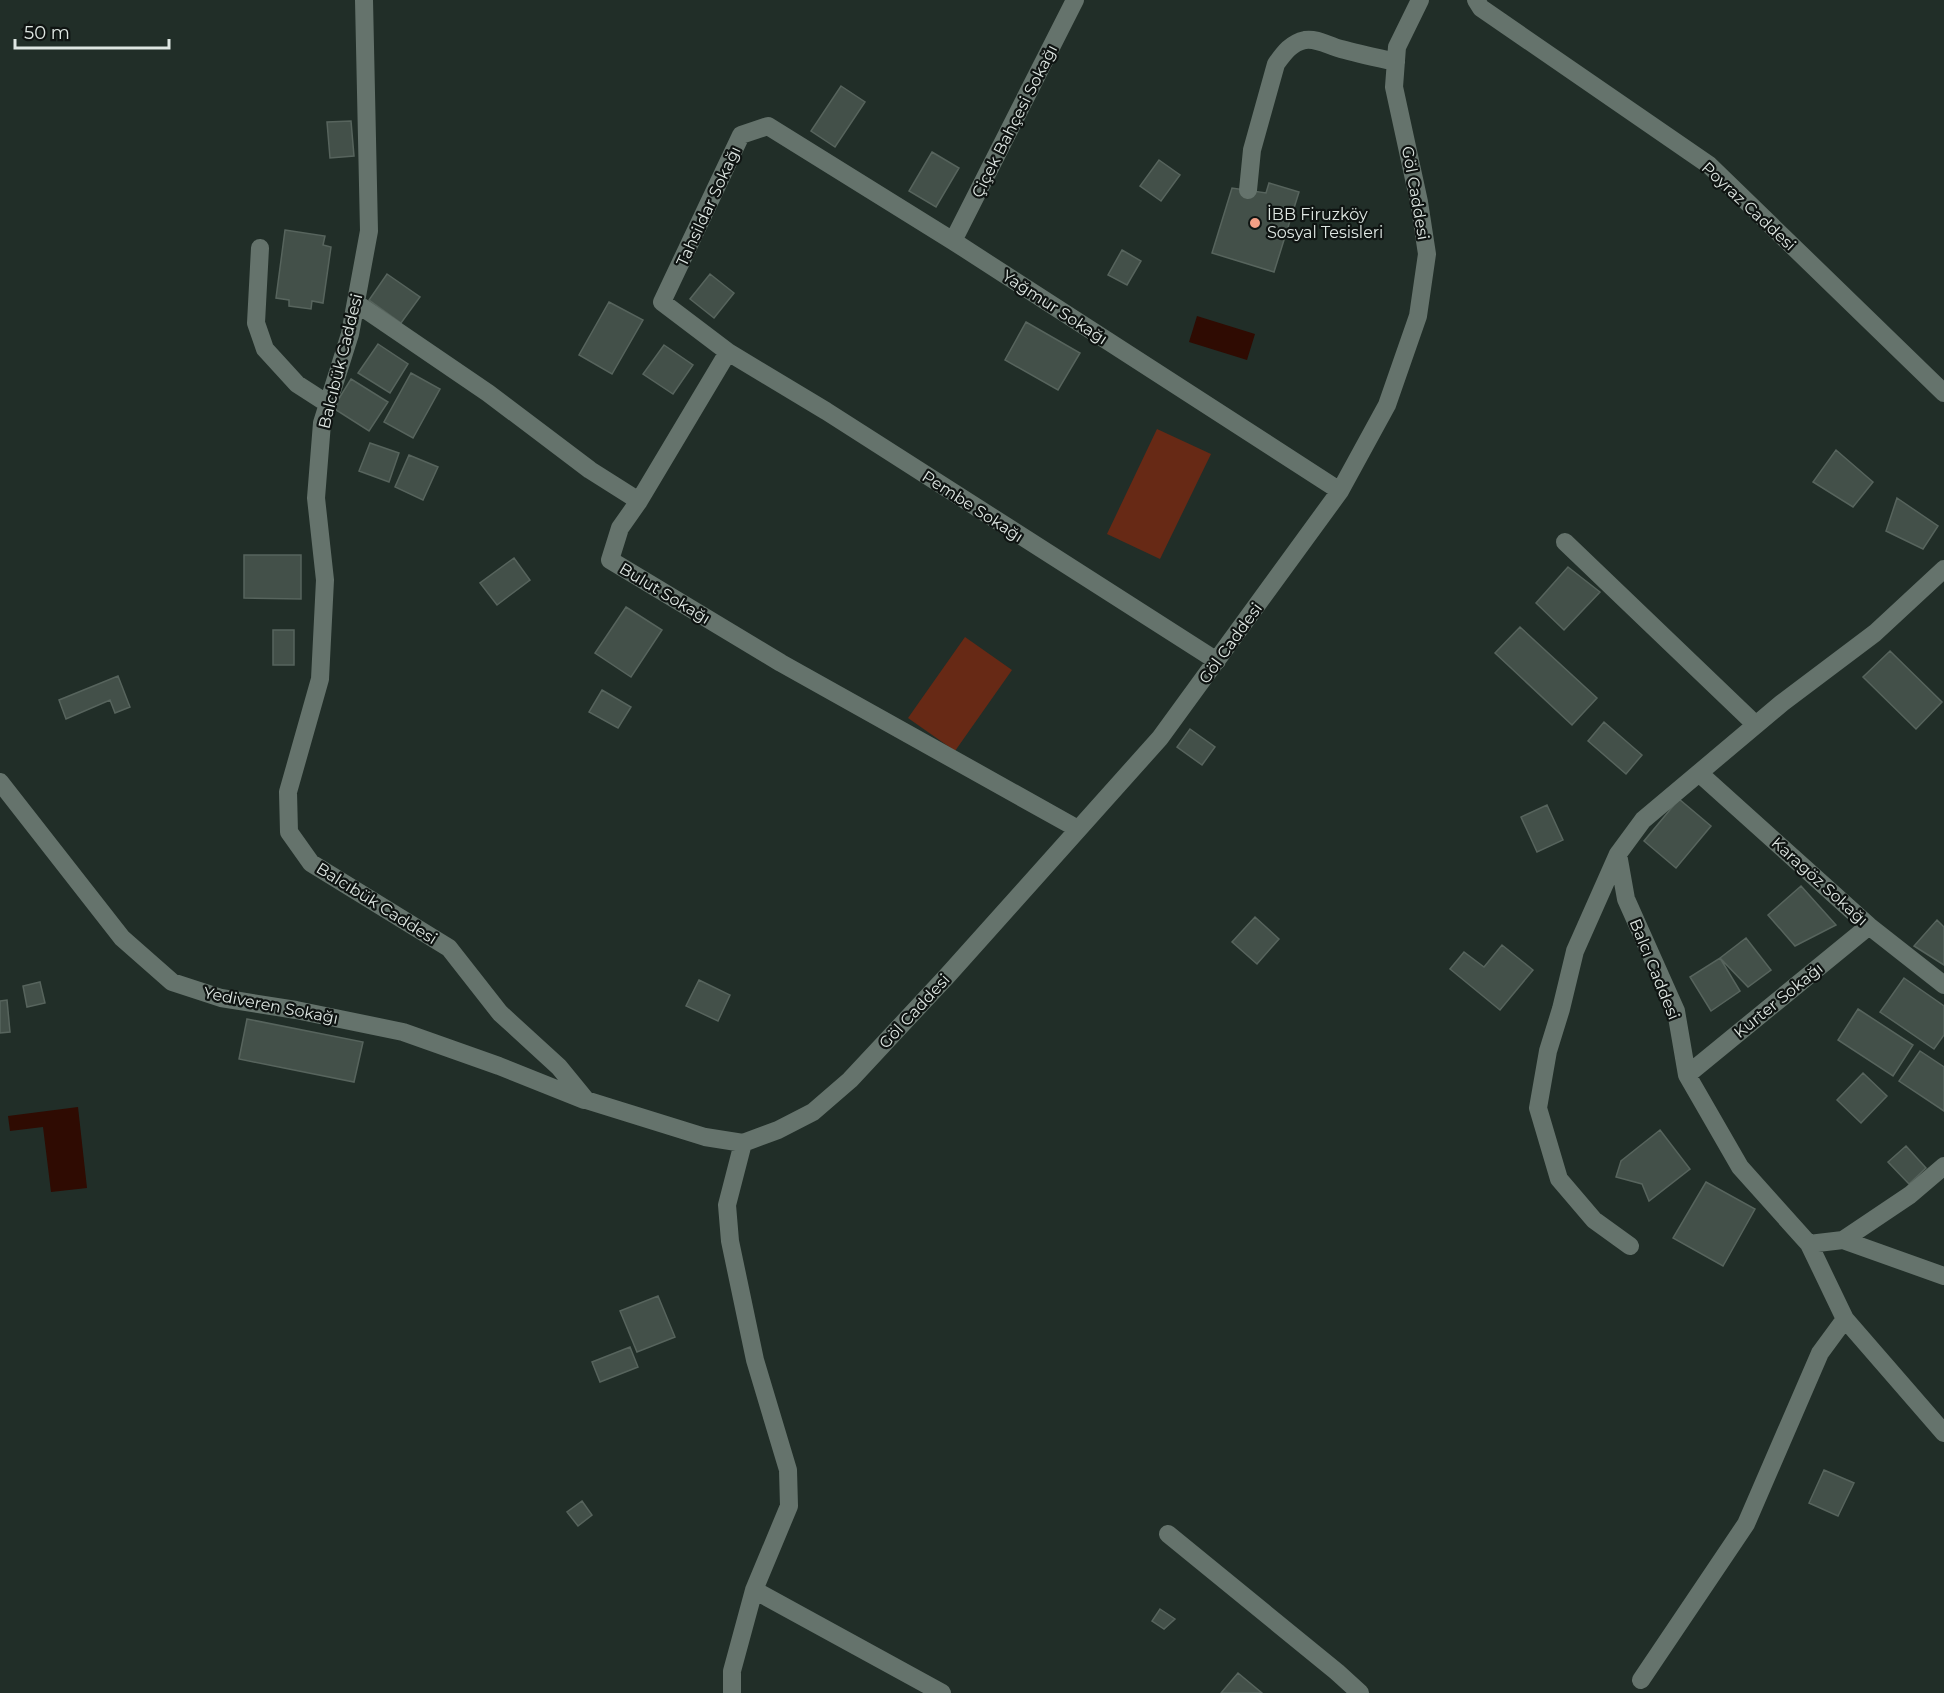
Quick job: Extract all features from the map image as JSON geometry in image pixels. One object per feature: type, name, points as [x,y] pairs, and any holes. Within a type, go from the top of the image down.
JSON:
[{"type":"street","name":"Balcıbük Caddesi","points":[[364,0],[369,231],[350,334],[322,423],[316,498],[325,580],[320,679],[288,792],[290,832],[311,863],[449,948],[500,1013],[559,1067],[586,1100]]},
{"type":"street","name":"Çiçek Bahçesi Sokağı","points":[[953,241],[1075,0]]},
{"type":"street","name":"Göl Caddesi","points":[[743,1143],[778,1130],[813,1112],[850,1080],[947,976],[1160,738],[1340,491],[1388,405],[1418,316],[1427,254],[1419,202],[1394,87],[1397,47],[1420,0]]},
{"type":"street","name":"Poyraz Caddesi","points":[[1476,0],[1481,8],[1709,165],[1944,393]]},
{"type":"street","points":[[1248,190],[1252,150],[1276,64],[1292,45],[1306,40],[1323,42],[1339,49],[1396,62]]},
{"type":"street","name":"Yağmur Sokağı","points":[[768,126],[953,241],[1340,491]]},
{"type":"street","name":"Tahsildar Sokağı","points":[[662,302],[741,135],[768,126]]},
{"type":"street","points":[[260,248],[256,323],[265,349],[297,384],[328,404]]},
{"type":"street","name":"Pembe Sokağı","points":[[662,302],[728,352],[836,418],[1217,661]]},
{"type":"street","points":[[356,303],[488,393],[590,470],[639,501],[728,352]]},
{"type":"street","name":"Bulut Sokağı","points":[[639,501],[620,528],[610,560],[781,663],[1078,829]]},
{"type":"street","points":[[1565,542],[1756,724]]},
{"type":"street","points":[[1630,1246],[1594,1220],[1559,1179],[1538,1108],[1548,1050],[1575,951],[1618,854],[1643,820],[1782,703],[1875,633],[1944,569]]},
{"type":"street","name":"Karagöz Sokağı","points":[[1699,773],[1869,926],[1944,985]]},
{"type":"street","name":"Yediveren Sokağı","points":[[0,782],[122,938],[172,982],[220,998],[296,1010],[404,1032],[586,1100]]},
{"type":"street","name":"Balcı Caddesi","points":[[1618,854],[1626,899],[1676,1011],[1687,1075],[1740,1167],[1809,1244],[1845,1319],[1944,1433]]},
{"type":"street","name":"Kurter Sokağı","points":[[1687,1075],[1869,926]]},
{"type":"street","points":[[586,1100],[705,1137],[743,1143],[727,1205],[730,1241],[755,1360],[788,1470],[789,1506],[754,1590],[732,1671],[732,1693]]},
{"type":"street","points":[[1843,1240],[1910,1195],[1944,1166]]},
{"type":"street","points":[[1809,1244],[1843,1240],[1944,1276]]},
{"type":"street","points":[[1641,1680],[1746,1524],[1820,1353],[1845,1319]]},
{"type":"street","points":[[1168,1534],[1360,1693]]},
{"type":"street","points":[[754,1590],[942,1693]]},
{"type":"shaded area","points":[[1197,316],[1255,334],[1247,360],[1189,342]]},
{"type":"shaded area","points":[[1157,429],[1211,454],[1160,559],[1107,534]]},
{"type":"shaded area","points":[[965,637],[1012,670],[955,751],[908,718]]},
{"type":"shaded area","points":[[78,1107],[87,1188],[51,1192],[43,1127],[10,1131],[8,1116]]},
{"type":"building","points":[[841,86],[865,102],[835,147],[811,131]]},
{"type":"building","points":[[351,121],[354,156],[330,158],[327,122]]},
{"type":"building","points":[[932,152],[959,168],[936,207],[909,191]]},
{"type":"building","points":[[1159,160],[1180,175],[1161,201],[1140,186]]},
{"type":"building","name":"İBB Firuzköy Sosyal Tesisleri","points":[[1269,183],[1299,192],[1274,272],[1212,253],[1232,188],[1266,193]]},
{"type":"building","points":[[285,230],[325,236],[323,245],[331,247],[323,303],[312,301],[311,309],[289,306],[289,300],[276,298]]},
{"type":"building","points":[[1122,250],[1141,261],[1127,285],[1108,275]]},
{"type":"building","points":[[387,274],[420,297],[401,323],[369,300]]},
{"type":"building","points":[[710,274],[734,293],[714,318],[690,299]]},
{"type":"building","points":[[609,302],[643,320],[612,374],[579,355]]},
{"type":"building","points":[[1026,322],[1080,353],[1058,390],[1005,360]]},
{"type":"building","points":[[378,344],[408,364],[390,393],[358,373]]},
{"type":"building","points":[[664,345],[693,365],[673,394],[643,374]]},
{"type":"building","points":[[411,373],[440,389],[413,438],[384,422]]},
{"type":"building","points":[[351,379],[388,402],[369,431],[333,408]]},
{"type":"building","points":[[370,443],[399,453],[389,482],[359,471]]},
{"type":"building","points":[[1836,450],[1873,482],[1853,507],[1813,482]]},
{"type":"building","points":[[409,455],[438,467],[423,500],[395,487]]},
{"type":"building","points":[[1897,498],[1938,526],[1923,549],[1886,531]]},
{"type":"building","points":[[244,555],[301,555],[301,599],[244,598]]},
{"type":"building","points":[[514,558],[530,580],[497,605],[480,583]]},
{"type":"building","points":[[1568,567],[1600,592],[1564,630],[1536,603]]},
{"type":"building","points":[[626,607],[662,630],[631,677],[595,653]]},
{"type":"building","points":[[1520,627],[1597,698],[1572,725],[1495,653]]},
{"type":"building","points":[[273,630],[294,630],[294,665],[273,665]]},
{"type":"building","points":[[1890,651],[1942,702],[1916,729],[1863,677]]},
{"type":"building","points":[[118,676],[130,707],[115,713],[110,700],[66,719],[59,700]]},
{"type":"building","points":[[602,690],[631,707],[618,728],[589,712]]},
{"type":"building","points":[[1604,722],[1642,755],[1626,774],[1588,741]]},
{"type":"building","points":[[1190,729],[1215,747],[1202,765],[1177,747]]},
{"type":"building","points":[[1679,799],[1711,826],[1676,868],[1644,841]]},
{"type":"building","points":[[1547,805],[1563,840],[1537,852],[1521,817]]},
{"type":"building","points":[[1801,886],[1836,925],[1795,946],[1768,915]]},
{"type":"building","points":[[1255,917],[1279,939],[1257,964],[1232,942]]},
{"type":"building","points":[[1937,920],[1944,927],[1944,965],[1914,946]]},
{"type":"building","points":[[1746,938],[1771,970],[1748,987],[1720,958]]},
{"type":"building","points":[[1502,945],[1533,970],[1500,1010],[1450,969],[1464,952],[1484,967]]},
{"type":"building","points":[[1720,958],[1740,991],[1711,1011],[1690,977]]},
{"type":"building","points":[[1904,978],[1944,1006],[1944,1035],[1934,1049],[1880,1012]]},
{"type":"building","points":[[699,980],[730,995],[718,1021],[686,1006]]},
{"type":"building","points":[[40,982],[45,1003],[27,1007],[23,986]]},
{"type":"building","points":[[7,1000],[10,1032],[0,1033],[0,1001]]},
{"type":"building","points":[[1858,1009],[1913,1045],[1893,1076],[1838,1040]]},
{"type":"building","points":[[247,1019],[363,1042],[354,1082],[239,1059]]},
{"type":"building","points":[[1920,1051],[1944,1067],[1944,1111],[1899,1081]]},
{"type":"building","points":[[1863,1073],[1887,1096],[1861,1123],[1837,1100]]},
{"type":"building","points":[[1660,1130],[1690,1169],[1649,1201],[1642,1184],[1616,1177],[1621,1161]]},
{"type":"building","points":[[1906,1146],[1926,1168],[1909,1184],[1888,1162]]},
{"type":"building","points":[[1706,1182],[1755,1209],[1723,1266],[1673,1238]]},
{"type":"building","points":[[658,1296],[675,1337],[637,1352],[620,1311]]},
{"type":"building","points":[[630,1347],[638,1367],[600,1382],[592,1362]]},
{"type":"building","points":[[1824,1470],[1854,1483],[1838,1516],[1809,1503]]},
{"type":"building","points":[[582,1501],[592,1515],[578,1526],[567,1512]]},
{"type":"building","points":[[1160,1609],[1175,1619],[1164,1629],[1152,1621]]},
{"type":"building","points":[[1238,1673],[1262,1693],[1221,1693]]},
{"type":"place","name":"İBB Firuzköy Sosyal Tesisleri","points":[[1255,223]]}]
